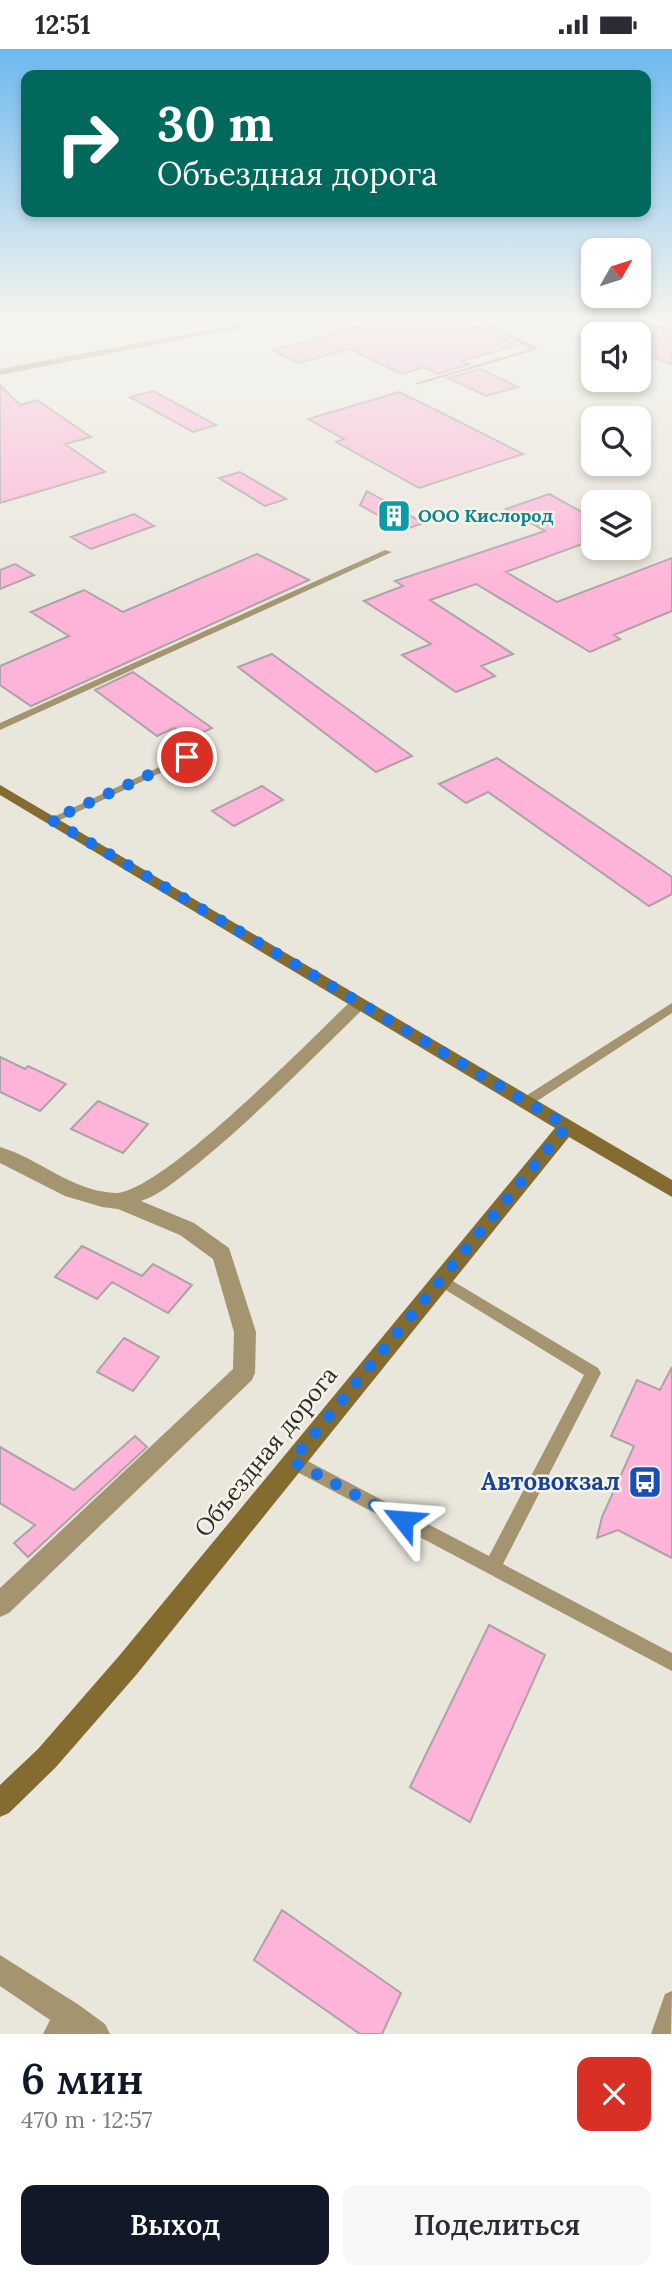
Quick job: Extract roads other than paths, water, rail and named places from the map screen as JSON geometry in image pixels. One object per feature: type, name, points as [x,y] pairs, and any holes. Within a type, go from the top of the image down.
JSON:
[{"type":"main road","points":[[0,789],[672,1189]]},
{"type":"main road","name":"Объездная дорога","points":[[0,1804],[47,1758],[128,1665],[567,1126]]},
{"type":"street","points":[[120,1201],[157,1185],[199,1153],[359,1003]]},
{"type":"street","points":[[0,1154],[82,1195],[120,1201],[187,1229],[222,1254],[245,1332],[244,1373],[0,1605]]},
{"type":"street","points":[[0,1969],[64,2025],[95,2034]]},
{"type":"lane","points":[[0,727],[388,552]]},
{"type":"lane","points":[[52,820],[187,757]]},
{"type":"lane","points":[[526,1102],[672,1007]]},
{"type":"lane","points":[[441,1280],[593,1373],[492,1567]]},
{"type":"lane","points":[[292,1461],[672,1662]]},
{"type":"lane","points":[[661,2034],[672,2001]]},
{"type":"place","name":"ООО Кислород","points":[[394,516]]},
{"type":"place","name":"Автовокзал","points":[[645,1482]]}]
